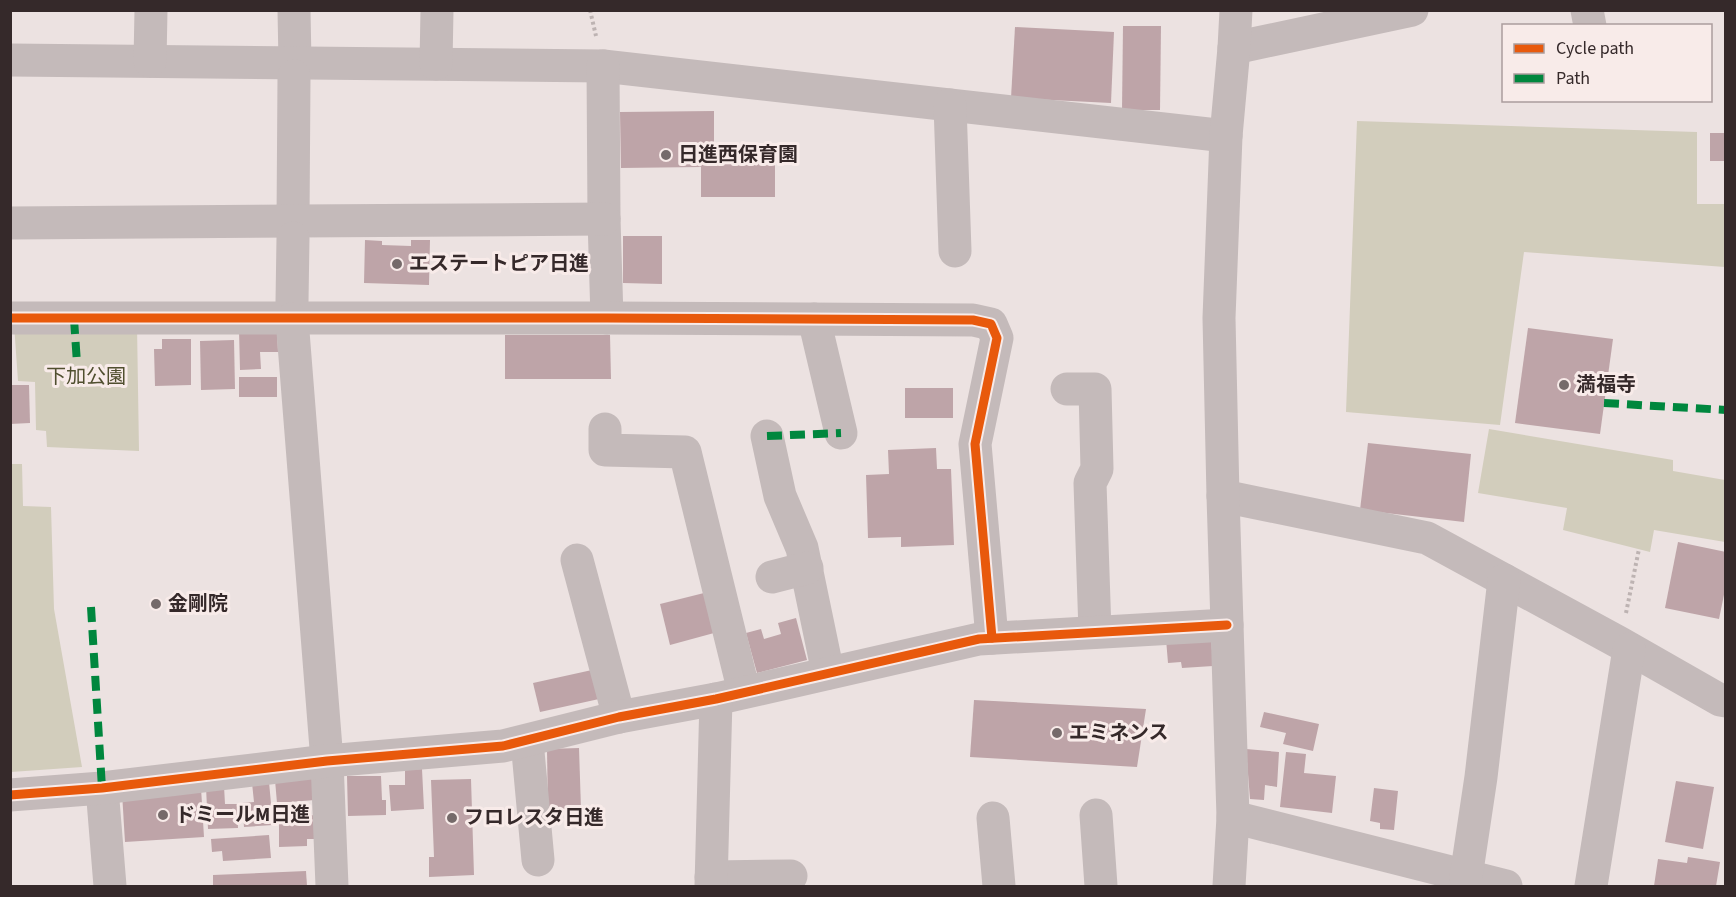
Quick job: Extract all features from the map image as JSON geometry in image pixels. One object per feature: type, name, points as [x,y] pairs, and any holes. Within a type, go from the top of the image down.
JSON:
[{"type":"street","points":[[150,61],[151,10]]},
{"type":"street","points":[[294,10],[292,311],[327,761],[332,886]]},
{"type":"street","points":[[436,10],[436,64]]},
{"type":"street","points":[[1229,886],[1233,818],[1219,318],[1226,136],[1236,10]]},
{"type":"street","points":[[1234,48],[1408,11]]},
{"type":"street","points":[[10,60],[150,61],[294,69],[436,64],[603,66],[1226,136]]},
{"type":"street","points":[[603,66],[607,318]]},
{"type":"street","points":[[950,105],[955,251]]},
{"type":"street","points":[[10,223],[292,229],[604,219]]},
{"type":"street","points":[[10,318],[292,311],[607,318],[973,320],[991,324],[997,338],[975,444],[992,638]]},
{"type":"street","points":[[814,319],[841,433]]},
{"type":"street","points":[[1067,389],[1095,389],[1097,469],[1090,483],[1095,632]]},
{"type":"street","points":[[605,429],[605,450],[685,452],[730,695],[711,882],[791,876]]},
{"type":"street","points":[[767,436],[780,496],[802,548],[828,673]]},
{"type":"street","points":[[1223,496],[1427,538],[1725,701]]},
{"type":"street","points":[[577,560],[619,717]]},
{"type":"street","points":[[772,577],[807,568]]},
{"type":"street","points":[[1467,877],[1504,580]]},
{"type":"street","points":[[10,795],[102,788],[327,761],[504,746],[619,717],[730,695],[979,639],[1227,625]]},
{"type":"street","points":[[1591,886],[1625,646]]},
{"type":"street","points":[[528,741],[538,860]]},
{"type":"street","points":[[102,788],[110,886]]},
{"type":"street","points":[[1096,814],[1101,886]]},
{"type":"street","points":[[993,818],[999,886]]},
{"type":"street","points":[[1233,818],[1506,886]]},
{"type":"path","points":[[1625,646],[1639,549]]},
{"type":"green space","points":[[1357,121],[1697,132],[1697,204],[1725,204],[1725,267],[1524,252],[1500,425],[1346,412]]},
{"type":"green space","name":"下加公園","points":[[14,324],[137,325],[139,451],[47,447],[46,431],[36,430],[35,382],[18,381]]},
{"type":"green space","points":[[1489,429],[1673,460],[1673,471],[1725,480],[1725,542],[1654,530],[1650,552],[1563,530],[1567,508],[1478,493]]},
{"type":"green space","points":[[10,464],[22,464],[23,506],[51,507],[54,609],[82,767],[11,772]]},
{"type":"building","points":[[1123,26],[1161,26],[1160,110],[1122,110]]},
{"type":"building","points":[[1015,27],[1114,32],[1111,103],[1011,98]]},
{"type":"building","points":[[714,111],[714,153],[775,153],[775,197],[701,197],[701,167],[621,168],[620,112]]},
{"type":"building","points":[[1710,133],[1726,133],[1726,161],[1710,161]]},
{"type":"building","points":[[623,236],[662,236],[662,284],[623,283]]},
{"type":"building","name":"エステートピア日進","points":[[365,240],[382,241],[382,245],[411,246],[411,240],[430,240],[429,285],[364,283]]},
{"type":"building","points":[[1528,328],[1613,339],[1600,434],[1515,423]]},
{"type":"building","points":[[277,329],[278,352],[260,352],[261,369],[240,370],[239,330]]},
{"type":"building","points":[[505,335],[610,335],[611,379],[505,379]]},
{"type":"building","points":[[162,339],[191,339],[191,385],[155,386],[154,349],[162,349]]},
{"type":"building","points":[[234,340],[235,389],[201,390],[200,341]]},
{"type":"building","points":[[239,377],[277,377],[277,397],[239,397]]},
{"type":"building","points":[[10,385],[29,385],[30,423],[10,424]]},
{"type":"building","points":[[905,388],[953,388],[953,418],[905,418]]},
{"type":"building","points":[[1368,443],[1471,454],[1464,522],[1360,510]]},
{"type":"building","points":[[936,448],[937,469],[951,469],[954,545],[901,547],[901,537],[868,538],[866,475],[889,474],[888,450]]},
{"type":"building","points":[[1678,542],[1726,552],[1726,585],[1719,619],[1665,608]]},
{"type":"building","points":[[704,593],[714,633],[670,645],[660,604]]},
{"type":"building","points":[[796,618],[807,660],[757,673],[746,633],[761,629],[764,639],[781,634],[778,623]]},
{"type":"building","points":[[1211,636],[1213,666],[1182,668],[1181,662],[1168,663],[1166,639]]},
{"type":"building","points":[[592,670],[599,699],[540,712],[533,683]]},
{"type":"building","name":"エミネンス","points":[[974,700],[1146,709],[1137,767],[970,757]]},
{"type":"building","points":[[1264,712],[1319,724],[1313,751],[1283,744],[1286,733],[1260,727]]},
{"type":"building","points":[[579,748],[581,809],[548,810],[547,749]]},
{"type":"building","points":[[1246,749],[1279,752],[1277,787],[1265,785],[1264,800],[1250,799]]},
{"type":"building","points":[[1286,752],[1306,754],[1304,773],[1336,776],[1332,813],[1280,807]]},
{"type":"building","points":[[422,769],[424,809],[391,811],[389,785],[405,785],[405,770]]},
{"type":"building","points":[[347,776],[381,776],[382,800],[386,800],[386,815],[348,816]]},
{"type":"building","points":[[313,777],[315,800],[277,803],[275,780]]},
{"type":"building","name":"フロレスタ日進","points":[[471,779],[474,875],[429,877],[429,857],[434,857],[431,780]]},
{"type":"building","points":[[1676,781],[1714,787],[1703,849],[1665,842]]},
{"type":"building","points":[[269,782],[273,825],[244,827],[242,803],[254,802],[252,783]]},
{"type":"building","points":[[224,786],[225,804],[237,804],[238,828],[208,829],[206,787]]},
{"type":"building","name":"ドミールM日進","points":[[201,788],[204,837],[125,842],[122,793]]},
{"type":"building","points":[[1374,788],[1398,791],[1394,830],[1380,829],[1380,823],[1370,821]]},
{"type":"building","points":[[317,815],[317,839],[307,839],[307,846],[279,847],[279,817]]},
{"type":"building","points":[[269,835],[271,858],[223,861],[222,851],[212,852],[211,839]]},
{"type":"building","points":[[1688,857],[1720,862],[1716,886],[1654,886],[1658,859],[1687,863]]},
{"type":"building","points":[[306,871],[307,886],[213,886],[213,875]]},
{"type":"marked path","points":[[74,319],[77,363]]},
{"type":"marked path","points":[[1604,403],[1726,410]]},
{"type":"marked path","points":[[767,436],[841,433]]},
{"type":"marked path","points":[[91,607],[102,788]]},
{"type":"cycle path","points":[[10,318],[973,320],[991,324],[997,338],[975,444],[992,638]]},
{"type":"cycle path","points":[[10,795],[102,788],[327,761],[503,746],[619,717],[716,699],[979,639],[1227,625]]},
{"type":"place","name":"日進西保育園","points":[[666,155]]},
{"type":"place","name":"エステートピア日進","points":[[397,264]]},
{"type":"place","name":"満福寺","points":[[1564,385]]},
{"type":"place","name":"金剛院","points":[[156,604]]},
{"type":"place","name":"エミネンス","points":[[1057,733]]},
{"type":"place","name":"ドミールM日進","points":[[163,815]]},
{"type":"place","name":"フロレスタ日進","points":[[452,818]]}]
